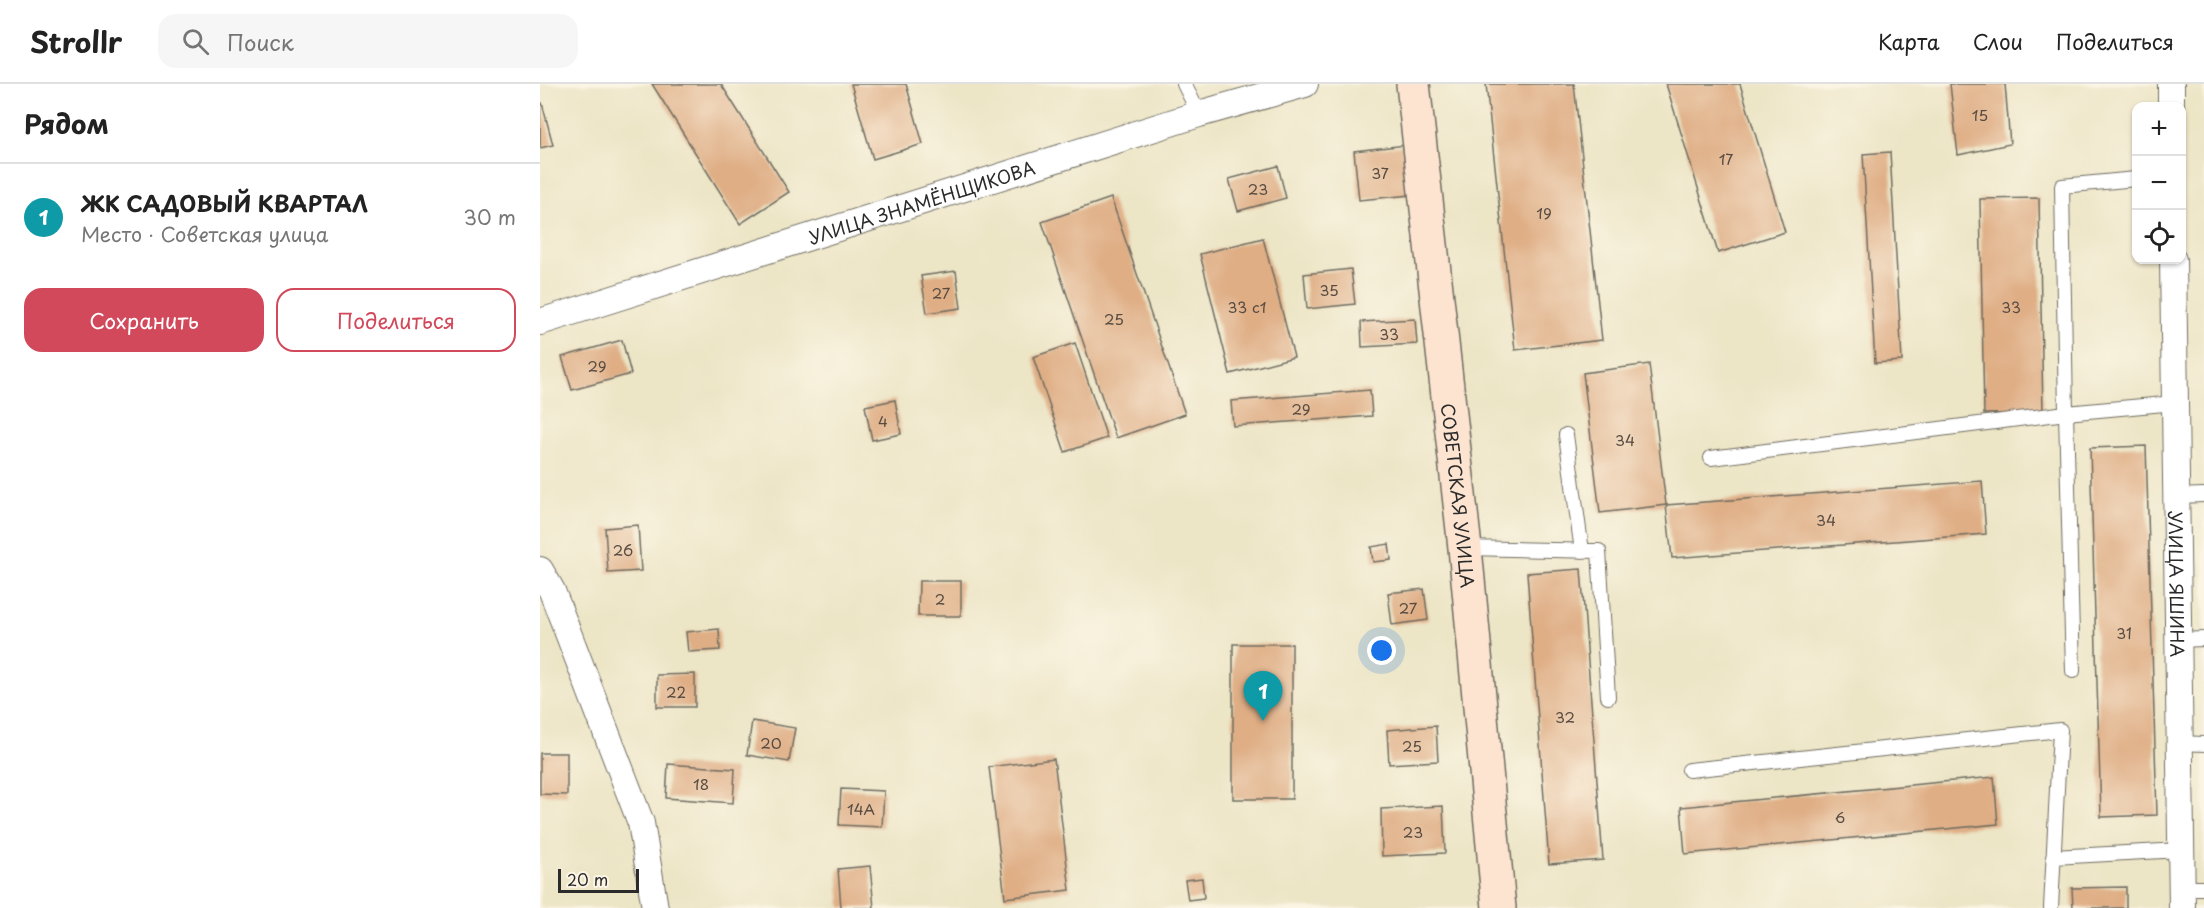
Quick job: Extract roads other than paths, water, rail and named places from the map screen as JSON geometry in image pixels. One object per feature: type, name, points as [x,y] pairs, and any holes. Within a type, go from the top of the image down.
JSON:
[{"type":"street","name":"УЛИЦА ЗНАМЁНЩИКОВА","points":[[540,322],[1199,114],[1305,84]]},
{"type":"street","name":"СОВЕТСКАЯ УЛИЦА","points":[[1413,84],[1465,548],[1499,908]]},
{"type":"street","points":[[2171,84],[2172,102]]},
{"type":"street","name":"УЛИЦА ЯШИНА","points":[[2173,264],[2178,640],[2192,743],[2181,850],[2189,895]]},
{"type":"street","points":[[540,570],[552,591],[641,823],[655,908]]},
{"type":"lane","points":[[1184,84],[1199,114]]},
{"type":"lane","points":[[2073,671],[2062,186],[2132,179]]},
{"type":"lane","points":[[1711,458],[2066,413],[2175,403]]},
{"type":"lane","points":[[1566,435],[1582,551]]},
{"type":"lane","points":[[2176,496],[2204,495]]},
{"type":"lane","points":[[1465,548],[1599,551],[1608,697]]},
{"type":"lane","points":[[2178,640],[2204,639]]},
{"type":"lane","points":[[1689,770],[2060,730],[2051,908]]},
{"type":"lane","points":[[2054,857],[2181,850]]},
{"type":"place","name":"ЖК САДОВЫЙ КВАРТАЛ","points":[[1263,721]]}]
